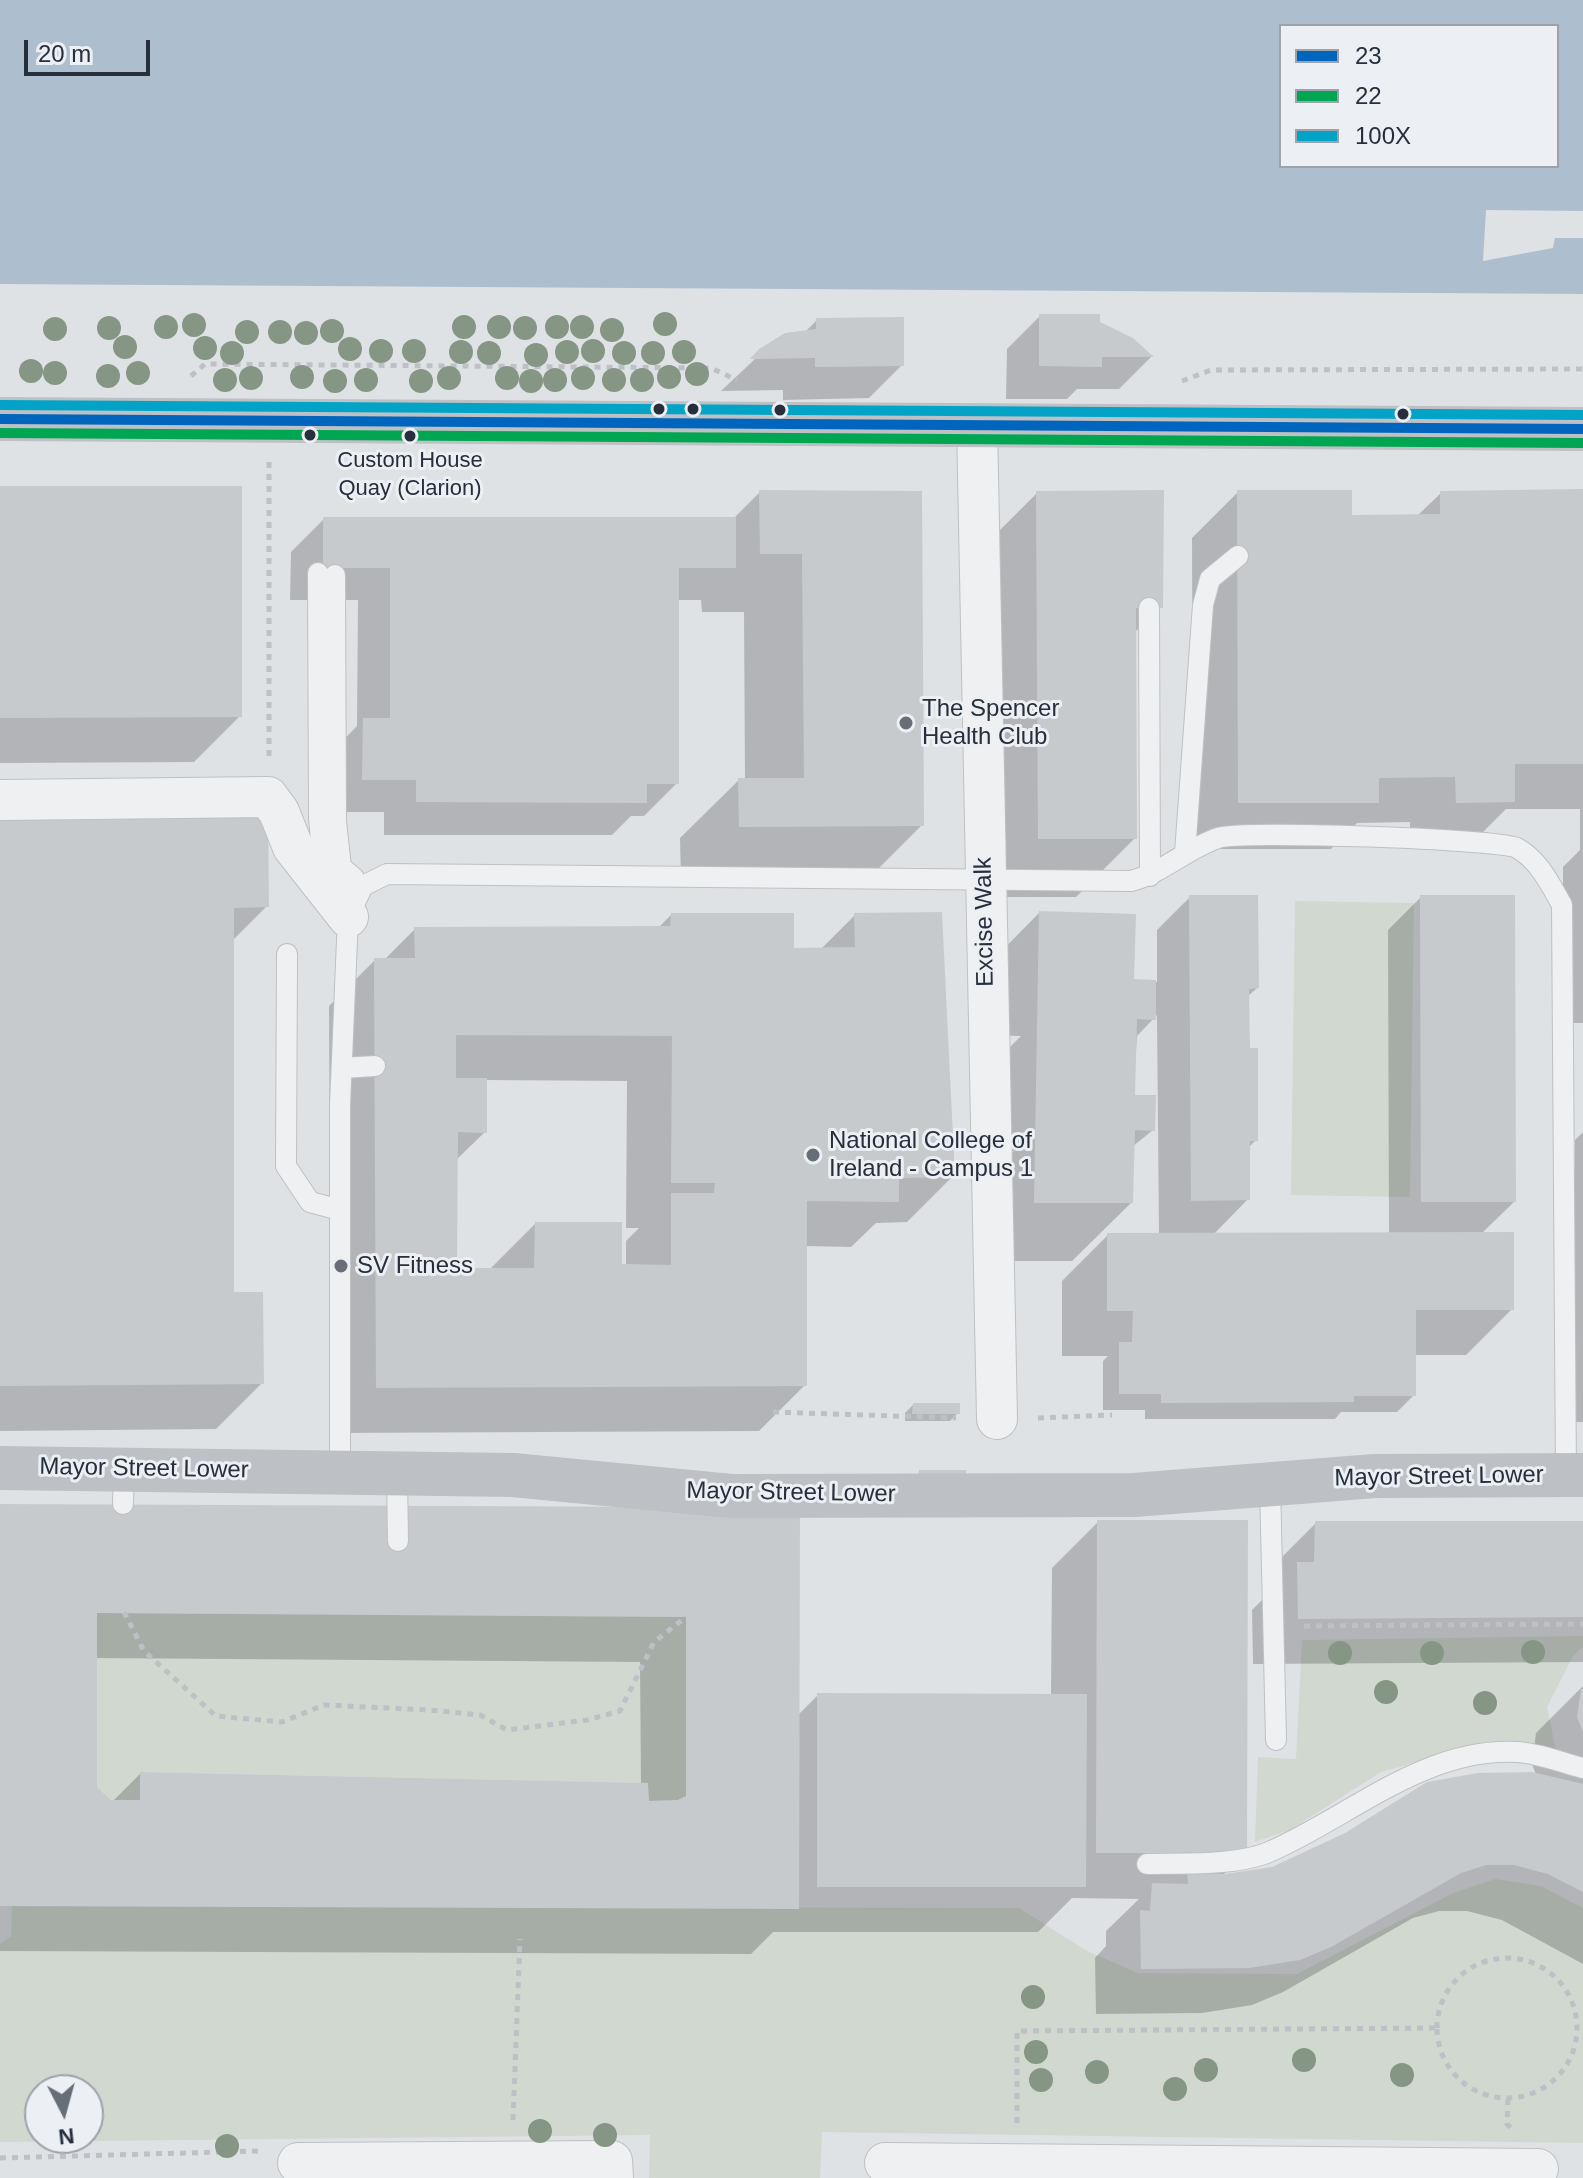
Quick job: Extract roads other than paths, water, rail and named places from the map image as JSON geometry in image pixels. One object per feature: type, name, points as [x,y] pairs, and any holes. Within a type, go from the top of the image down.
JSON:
[{"type":"main road","points":[[0,419],[1583,429]]},
{"type":"main road","name":"Mayor Street Lower","points":[[0,1468],[123,1486],[340,1471],[513,1475],[706,1501],[1134,1495],[1375,1476],[1574,1475]]},
{"type":"street","name":"Excise Walk","points":[[977,425],[997,1419]]},
{"type":"street","points":[[0,800],[268,797],[279,812],[293,847],[356,902]]},
{"type":"street","points":[[298,2163],[612,2161],[613,2178]]},
{"type":"street","points":[[885,2163],[1017,2164],[1223,2172],[1538,2169]]},
{"type":"lane","points":[[1185,853],[1203,605],[1210,579],[1238,556]]},
{"type":"lane","points":[[326,574],[319,818],[323,865],[356,902]]},
{"type":"lane","points":[[1149,608],[1150,876]]},
{"type":"lane","points":[[340,1471],[342,1068],[356,902],[387,874],[1131,881],[1150,876],[1185,853],[1221,836],[1472,841],[1516,847],[1543,871],[1562,905],[1574,1028],[1574,1475]]},
{"type":"lane","points":[[287,954],[286,1166],[310,1202],[340,1210]]},
{"type":"lane","points":[[342,1068],[375,1066]]},
{"type":"lane","points":[[397,1473],[398,1541]]},
{"type":"lane","points":[[1270,1484],[1276,1740]]},
{"type":"lane","points":[[1147,1864],[1209,1862],[1266,1854],[1385,1787],[1472,1755],[1519,1752],[1583,1768]]},
{"type":"water","points":[[0,0],[1583,0],[1583,294],[0,284]]},
{"type":"place","name":"Custom House Quay (Clarion)","points":[[410,436]]},
{"type":"place","name":"The Spencer Health Club","points":[[906,723]]},
{"type":"place","name":"National College of Ireland - Campus 1","points":[[813,1155]]},
{"type":"place","name":"SV Fitness","points":[[341,1266]]}]
